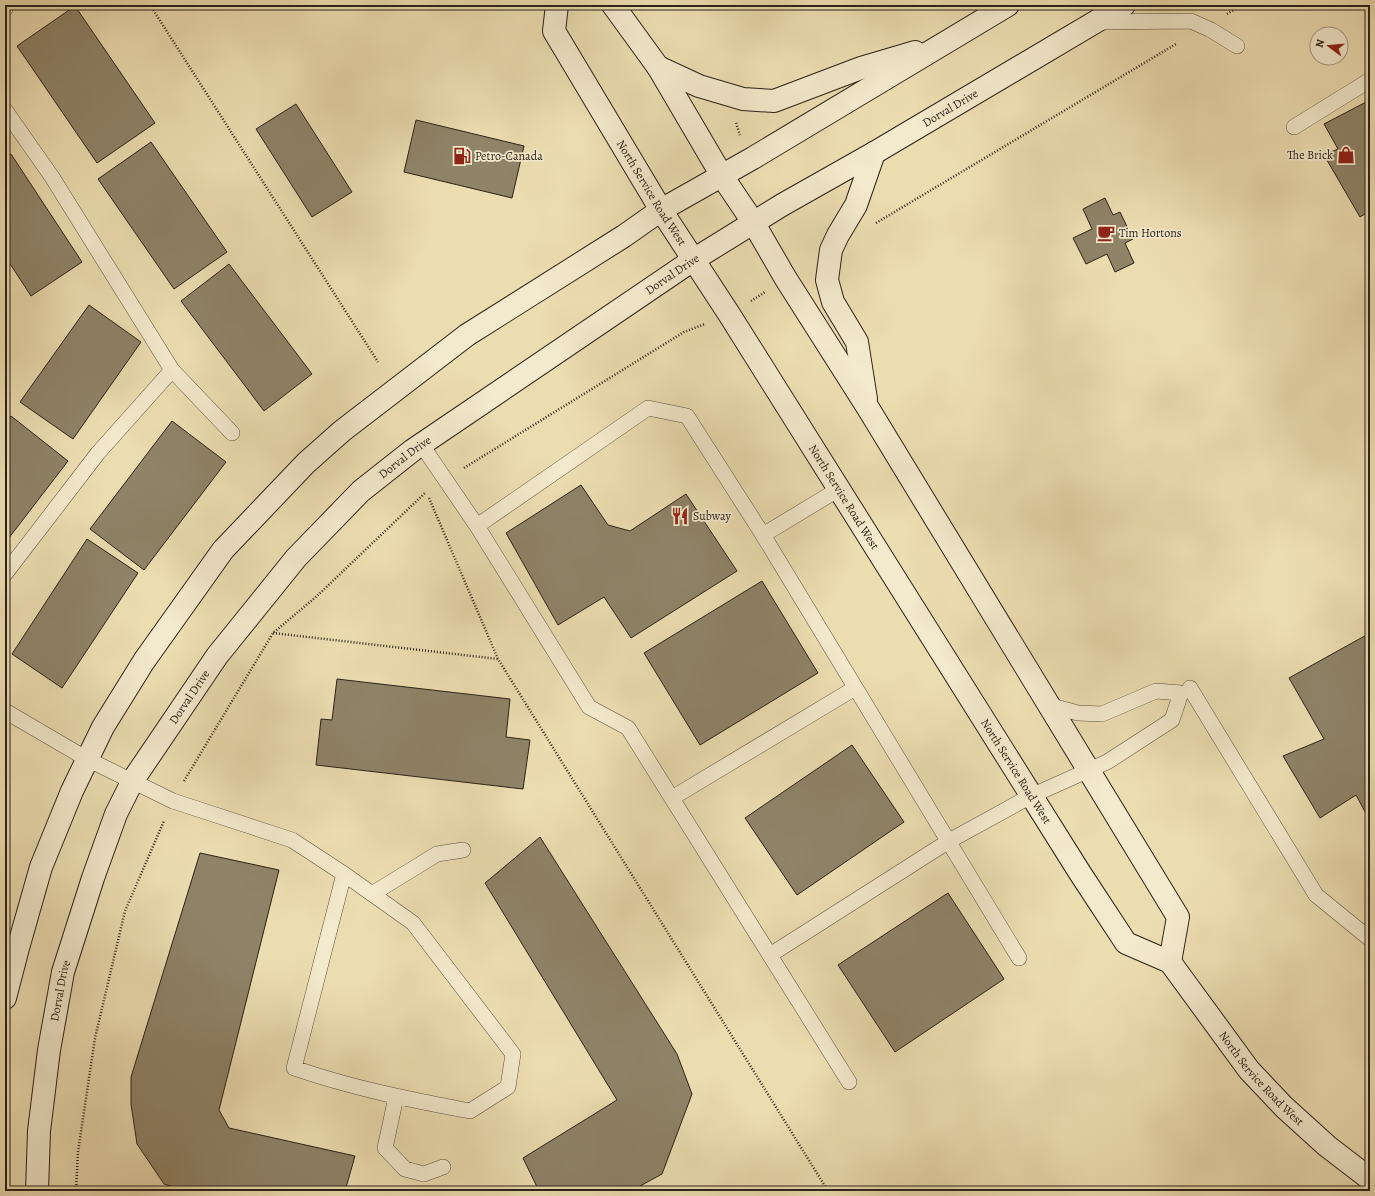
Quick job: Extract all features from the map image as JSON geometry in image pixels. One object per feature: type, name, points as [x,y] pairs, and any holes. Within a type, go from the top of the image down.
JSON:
[{"type":"main road","name":"North Service Road West","points":[[556,5],[554,30],[661,210],[729,314],[1031,796],[1126,943],[1170,962],[1249,1070],[1284,1107],[1327,1146],[1370,1179]]},
{"type":"main road","points":[[613,5],[658,67],[722,176],[753,222],[786,279],[868,408],[1178,917],[1170,962]]},
{"type":"main road","points":[[5,998],[41,867],[72,791],[103,727],[144,661],[223,550],[306,463],[342,432],[467,335],[624,236],[661,210],[722,176],[1008,5]]},
{"type":"main road","name":"Dorval Drive","points":[[37,1191],[39,1131],[49,1050],[63,972],[93,878],[116,814],[133,780],[217,656],[296,558],[361,491],[421,444],[694,260],[753,222],[874,153],[1124,5]]},
{"type":"main road","points":[[658,67],[699,86],[743,99],[774,101],[861,68],[945,44]]},
{"type":"main road","points":[[868,408],[857,342],[833,302],[826,280],[831,250],[856,205],[874,153]]},
{"type":"lane","points":[[5,9],[7,5]]},
{"type":"lane","points":[[1095,22],[1191,21],[1211,30],[1237,46]]},
{"type":"lane","points":[[1294,127],[1370,80]]},
{"type":"lane","points":[[5,110],[52,177],[172,370],[232,433]]},
{"type":"lane","points":[[5,574],[98,453],[172,370]]},
{"type":"lane","points":[[476,526],[648,408],[687,416],[763,535],[1019,958]]},
{"type":"lane","points":[[421,444],[476,526],[590,707],[628,728],[849,1082]]},
{"type":"lane","points":[[763,535],[839,489]]},
{"type":"lane","points":[[672,798],[855,688]]},
{"type":"lane","points":[[1190,688],[1316,895],[1370,939]]},
{"type":"lane","points":[[770,955],[949,841],[1031,796],[1107,762],[1172,720],[1182,693],[1156,691],[1102,714],[1078,713],[1048,705]]},
{"type":"lane","points":[[5,711],[87,759],[133,780],[173,801],[292,840],[344,874],[413,923],[513,1054],[508,1087],[470,1111],[396,1097],[313,1075],[294,1068],[344,874]]},
{"type":"lane","points":[[372,894],[437,854],[463,850]]},
{"type":"lane","points":[[396,1097],[385,1148],[405,1169],[424,1174],[443,1168]]},
{"type":"path","points":[[150,5],[378,362]]},
{"type":"path","points":[[427,492],[498,658],[828,1191]]},
{"type":"path","points":[[273,633],[498,658]]},
{"type":"building","points":[[75,6],[155,123],[97,163],[17,46]]},
{"type":"building","points":[[1370,100],[1370,211],[1360,217],[1324,155],[1338,149],[1324,124]]},
{"type":"building","points":[[296,104],[352,192],[312,217],[256,129]]},
{"type":"building","points":[[416,120],[524,146],[512,198],[404,172]]},
{"type":"building","points":[[151,142],[227,252],[174,289],[98,179]]},
{"type":"building","points":[[11,154],[82,262],[31,296],[5,256],[5,159]]},
{"type":"building","name":"Tim Hortons","points":[[1105,198],[1113,215],[1120,212],[1133,239],[1125,243],[1134,263],[1115,272],[1107,254],[1086,264],[1073,238],[1092,229],[1083,209]]},
{"type":"building","points":[[229,264],[312,374],[264,411],[181,301]]},
{"type":"building","points":[[89,305],[141,342],[73,439],[20,402]]},
{"type":"building","points":[[11,416],[68,461],[5,543],[5,423]]},
{"type":"building","points":[[172,421],[226,462],[144,570],[90,529]]},
{"type":"building","points":[[581,485],[608,525],[630,531],[686,494],[737,571],[631,638],[604,597],[558,625],[506,533]]},
{"type":"building","points":[[87,539],[138,573],[62,688],[12,654]]},
{"type":"building","points":[[762,581],[818,673],[700,745],[644,653]]},
{"type":"building","points":[[1370,633],[1370,821],[1356,795],[1320,818],[1283,756],[1324,739],[1289,678]]},
{"type":"building","points":[[337,679],[510,699],[506,737],[530,740],[523,789],[316,765],[321,719],[332,720]]},
{"type":"building","points":[[852,745],[904,822],[797,895],[745,818]]},
{"type":"building","points":[[540,837],[677,1054],[692,1094],[662,1174],[631,1191],[539,1191],[523,1158],[617,1100],[485,883]]},
{"type":"building","points":[[200,853],[279,870],[219,1110],[229,1128],[355,1156],[345,1191],[186,1191],[164,1184],[137,1144],[131,1104],[131,1077]]},
{"type":"building","points":[[948,893],[1004,979],[895,1052],[838,965]]},
{"type":"place","name":"The Brick","points":[[1346,155]]},
{"type":"place","name":"Petro-Canada","points":[[462,156]]},
{"type":"place","name":"Tim Hortons","points":[[1106,233]]},
{"type":"place","name":"Subway","points":[[680,516]]}]
